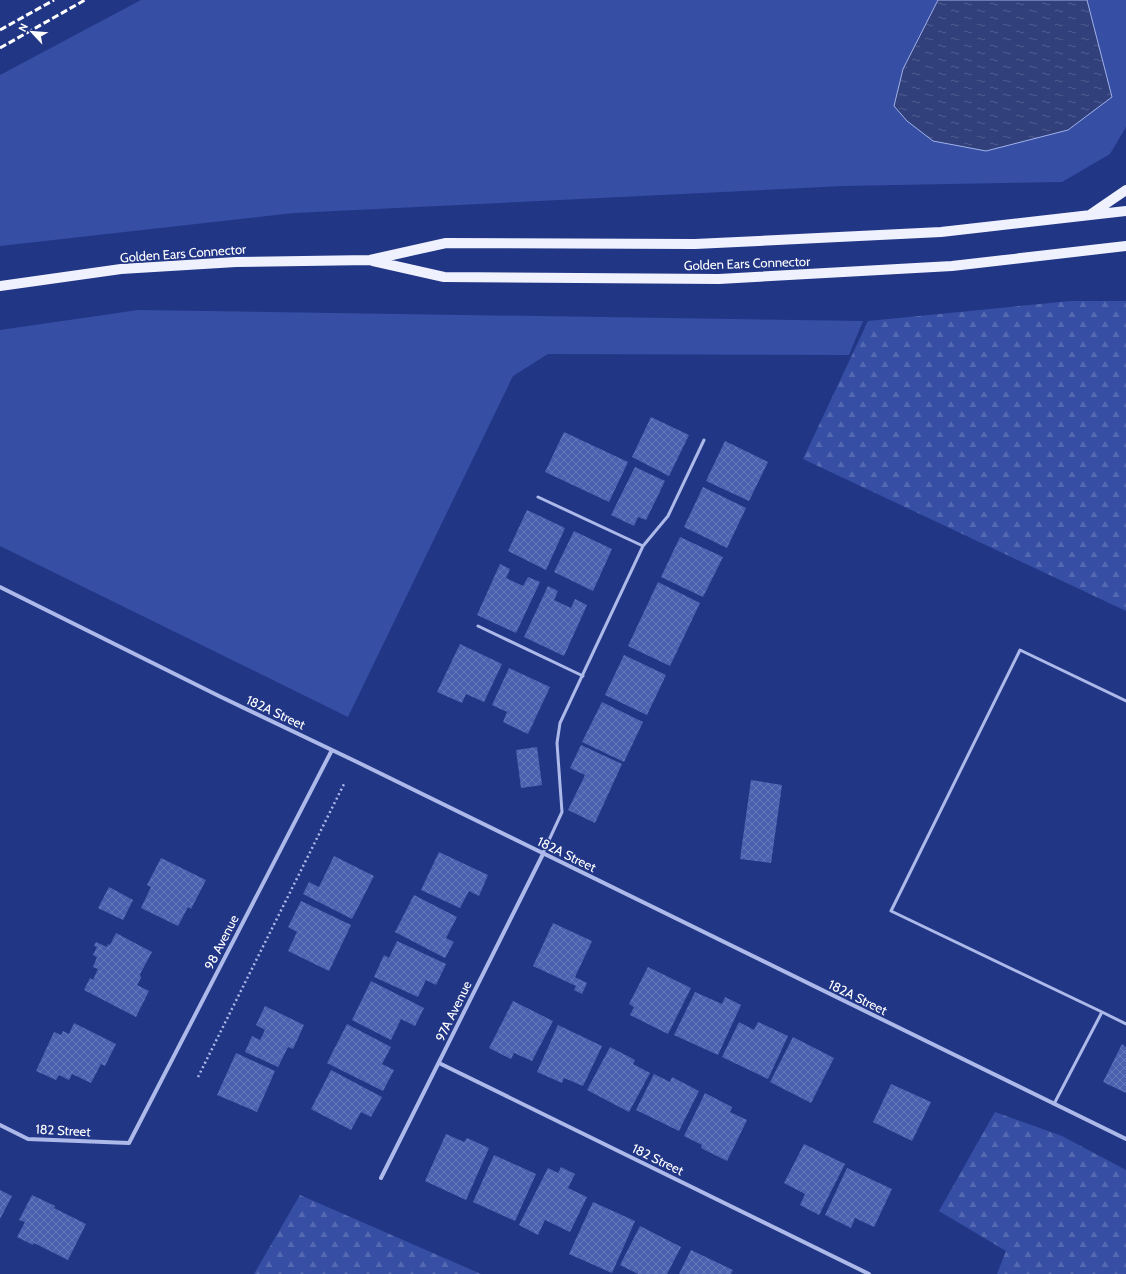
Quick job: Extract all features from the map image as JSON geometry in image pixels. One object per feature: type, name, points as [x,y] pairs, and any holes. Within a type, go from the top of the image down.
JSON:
[{"type":"main road","points":[[1088,215],[1126,190]]},
{"type":"main road","name":"Golden Ears Connector","points":[[0,286],[121,269],[236,262],[370,260],[446,243],[695,244],[940,232],[1126,211]]},
{"type":"main road","name":"Golden Ears Connector","points":[[370,260],[444,277],[719,279],[952,266],[1126,246]]},
{"type":"main road","points":[[1105,248],[1126,250]]},
{"type":"street","name":"182A Street","points":[[0,587],[212,693],[332,750],[1126,1140]]},
{"type":"street","name":"98 Avenue","points":[[129,1143],[332,750]]},
{"type":"street","name":"97A Avenue","points":[[381,1178],[543,854]]},
{"type":"street","name":"182 Street","points":[[439,1063],[869,1274]]},
{"type":"street","name":"182 Street","points":[[0,1125],[28,1139],[129,1143]]},
{"type":"lane","points":[[543,854],[562,812],[557,743],[560,723],[643,546],[668,516],[704,440]]},
{"type":"lane","points":[[538,497],[643,546]]},
{"type":"lane","points":[[478,626],[583,676]]},
{"type":"lane","points":[[1126,701],[1020,650],[891,911],[1126,1024]]},
{"type":"lane","points":[[1054,1104],[1102,1012]]},
{"type":"path","points":[[198,1077],[344,784]]},
{"type":"green space","points":[[141,0],[938,0],[903,69],[1112,97],[1087,0],[1126,0],[1126,127],[1110,154],[1062,182],[843,186],[294,213],[0,246],[0,75]]},
{"type":"green space","points":[[1070,301],[1126,301],[1126,611],[803,459],[868,321]]},
{"type":"green space","points":[[138,310],[863,321],[849,355],[548,354],[513,376],[348,717],[0,546],[0,330]]},
{"type":"green space","points":[[995,1112],[1062,1136],[1126,1170],[1126,1274],[997,1274],[1006,1251],[939,1211]]},
{"type":"green space","points":[[300,1195],[481,1274],[254,1274]]},
{"type":"water","points":[[938,0],[1087,0],[1112,97],[1068,130],[986,151],[933,141],[907,121],[894,106],[903,69]]},
{"type":"building","points":[[651,417],[689,435],[669,476],[632,457]]},
{"type":"building","points":[[564,432],[628,462],[609,502],[545,472]]},
{"type":"building","points":[[725,441],[768,462],[749,501],[706,481]]},
{"type":"building","points":[[635,467],[665,481],[646,520],[638,517],[634,526],[611,515]]},
{"type":"building","points":[[703,487],[746,508],[727,548],[684,527]]},
{"type":"building","points":[[527,510],[565,528],[546,570],[508,551]]},
{"type":"building","points":[[574,531],[612,549],[593,591],[554,572]]},
{"type":"building","points":[[680,537],[723,557],[703,597],[661,577]]},
{"type":"building","points":[[500,564],[510,569],[506,578],[523,586],[528,577],[540,582],[516,633],[477,615]]},
{"type":"building","points":[[658,582],[700,603],[670,666],[628,646]]},
{"type":"building","points":[[548,586],[558,591],[554,600],[571,608],[575,599],[587,605],[564,656],[524,637]]},
{"type":"building","points":[[460,644],[502,664],[484,702],[466,694],[462,703],[437,692]]},
{"type":"building","points":[[624,655],[666,675],[647,715],[605,695]]},
{"type":"building","points":[[509,668],[550,687],[528,734],[503,722],[507,712],[492,705]]},
{"type":"building","points":[[602,702],[643,722],[624,762],[582,742]]},
{"type":"building","points":[[581,745],[622,764],[595,823],[568,810],[585,775],[570,768]]},
{"type":"building","points":[[537,747],[542,785],[521,788],[516,750]]},
{"type":"building","points":[[751,780],[782,785],[771,863],[740,859]]},
{"type":"building","points":[[439,852],[488,875],[479,896],[469,891],[460,908],[421,890]]},
{"type":"building","points":[[334,856],[374,876],[352,919],[303,894],[309,882],[319,887]]},
{"type":"building","points":[[161,858],[206,880],[191,909],[188,907],[178,926],[141,908],[151,887],[147,885]]},
{"type":"building","points":[[109,887],[133,900],[123,920],[98,908]]},
{"type":"building","points":[[414,895],[457,917],[446,938],[454,942],[445,958],[395,932]]},
{"type":"building","points":[[301,901],[351,925],[329,971],[288,951],[297,932],[288,927]]},
{"type":"building","points":[[553,923],[592,941],[575,977],[587,983],[582,994],[574,990],[576,986],[533,966]]},
{"type":"building","points":[[116,933],[152,952],[140,974],[141,978],[137,985],[149,991],[136,1017],[84,990],[90,978],[93,980],[98,969],[93,967],[97,957],[93,955],[97,947],[94,946],[96,942],[107,947],[108,944],[110,945]]},
{"type":"building","points":[[397,941],[446,964],[436,985],[426,980],[418,997],[374,977],[384,955],[389,958]]},
{"type":"building","points":[[648,967],[691,988],[668,1034],[630,1015],[634,1007],[629,1004]]},
{"type":"building","points":[[371,981],[424,1008],[415,1026],[401,1019],[391,1040],[352,1020]]},
{"type":"building","points":[[695,992],[722,1004],[725,997],[741,1005],[718,1055],[674,1035]]},
{"type":"building","points":[[513,1001],[553,1021],[532,1061],[514,1053],[511,1059],[489,1048]]},
{"type":"building","points":[[265,1006],[304,1025],[293,1049],[288,1047],[278,1067],[245,1052],[252,1036],[260,1040],[265,1030],[256,1025]]},
{"type":"building","points":[[739,1022],[754,1030],[758,1022],[788,1036],[768,1079],[722,1057]]},
{"type":"building","points":[[74,1023],[116,1044],[105,1066],[101,1064],[91,1083],[72,1074],[69,1080],[59,1075],[56,1080],[36,1071],[54,1032],[61,1035],[63,1031],[69,1034]]},
{"type":"building","points":[[347,1024],[391,1047],[382,1064],[394,1070],[383,1091],[327,1063]]},
{"type":"building","points":[[558,1025],[602,1046],[583,1086],[564,1078],[562,1083],[537,1072]]},
{"type":"building","points":[[793,1037],[834,1058],[811,1103],[770,1082]]},
{"type":"building","points":[[1122,1044],[1126,1047],[1126,1093],[1103,1082]]},
{"type":"building","points":[[610,1047],[635,1060],[633,1064],[650,1073],[629,1112],[587,1090]]},
{"type":"building","points":[[236,1053],[275,1071],[257,1112],[217,1095]]},
{"type":"building","points":[[331,1070],[382,1097],[371,1117],[361,1112],[351,1130],[311,1109]]},
{"type":"building","points":[[654,1074],[670,1082],[672,1077],[699,1091],[679,1131],[636,1110]]},
{"type":"building","points":[[891,1084],[931,1102],[912,1141],[873,1122]]},
{"type":"building","points":[[705,1093],[732,1107],[730,1112],[747,1120],[727,1161],[701,1148],[702,1145],[684,1136]]},
{"type":"building","points":[[446,1134],[464,1142],[467,1138],[489,1148],[466,1200],[425,1181]]},
{"type":"building","points":[[804,1144],[845,1164],[819,1215],[800,1205],[805,1194],[784,1183]]},
{"type":"building","points":[[494,1155],[536,1174],[515,1221],[473,1202]]},
{"type":"building","points":[[561,1167],[575,1174],[568,1188],[587,1197],[570,1232],[545,1220],[538,1235],[519,1225],[548,1168],[558,1173]]},
{"type":"building","points":[[847,1168],[892,1189],[874,1227],[855,1218],[851,1228],[825,1215]]},
{"type":"building","points":[[0,1190],[12,1196],[0,1219]]},
{"type":"building","points":[[32,1195],[86,1224],[68,1260],[34,1243],[33,1245],[17,1237],[25,1222],[19,1220]]},
{"type":"building","points":[[593,1202],[635,1221],[612,1273],[569,1254]]},
{"type":"building","points":[[640,1226],[681,1247],[667,1274],[638,1274],[620,1265]]},
{"type":"building","points":[[691,1250],[733,1270],[731,1274],[679,1274]]},
{"type":"railway","points":[[0,30],[54,0]]},
{"type":"railway","points":[[0,48],[85,0]]}]
